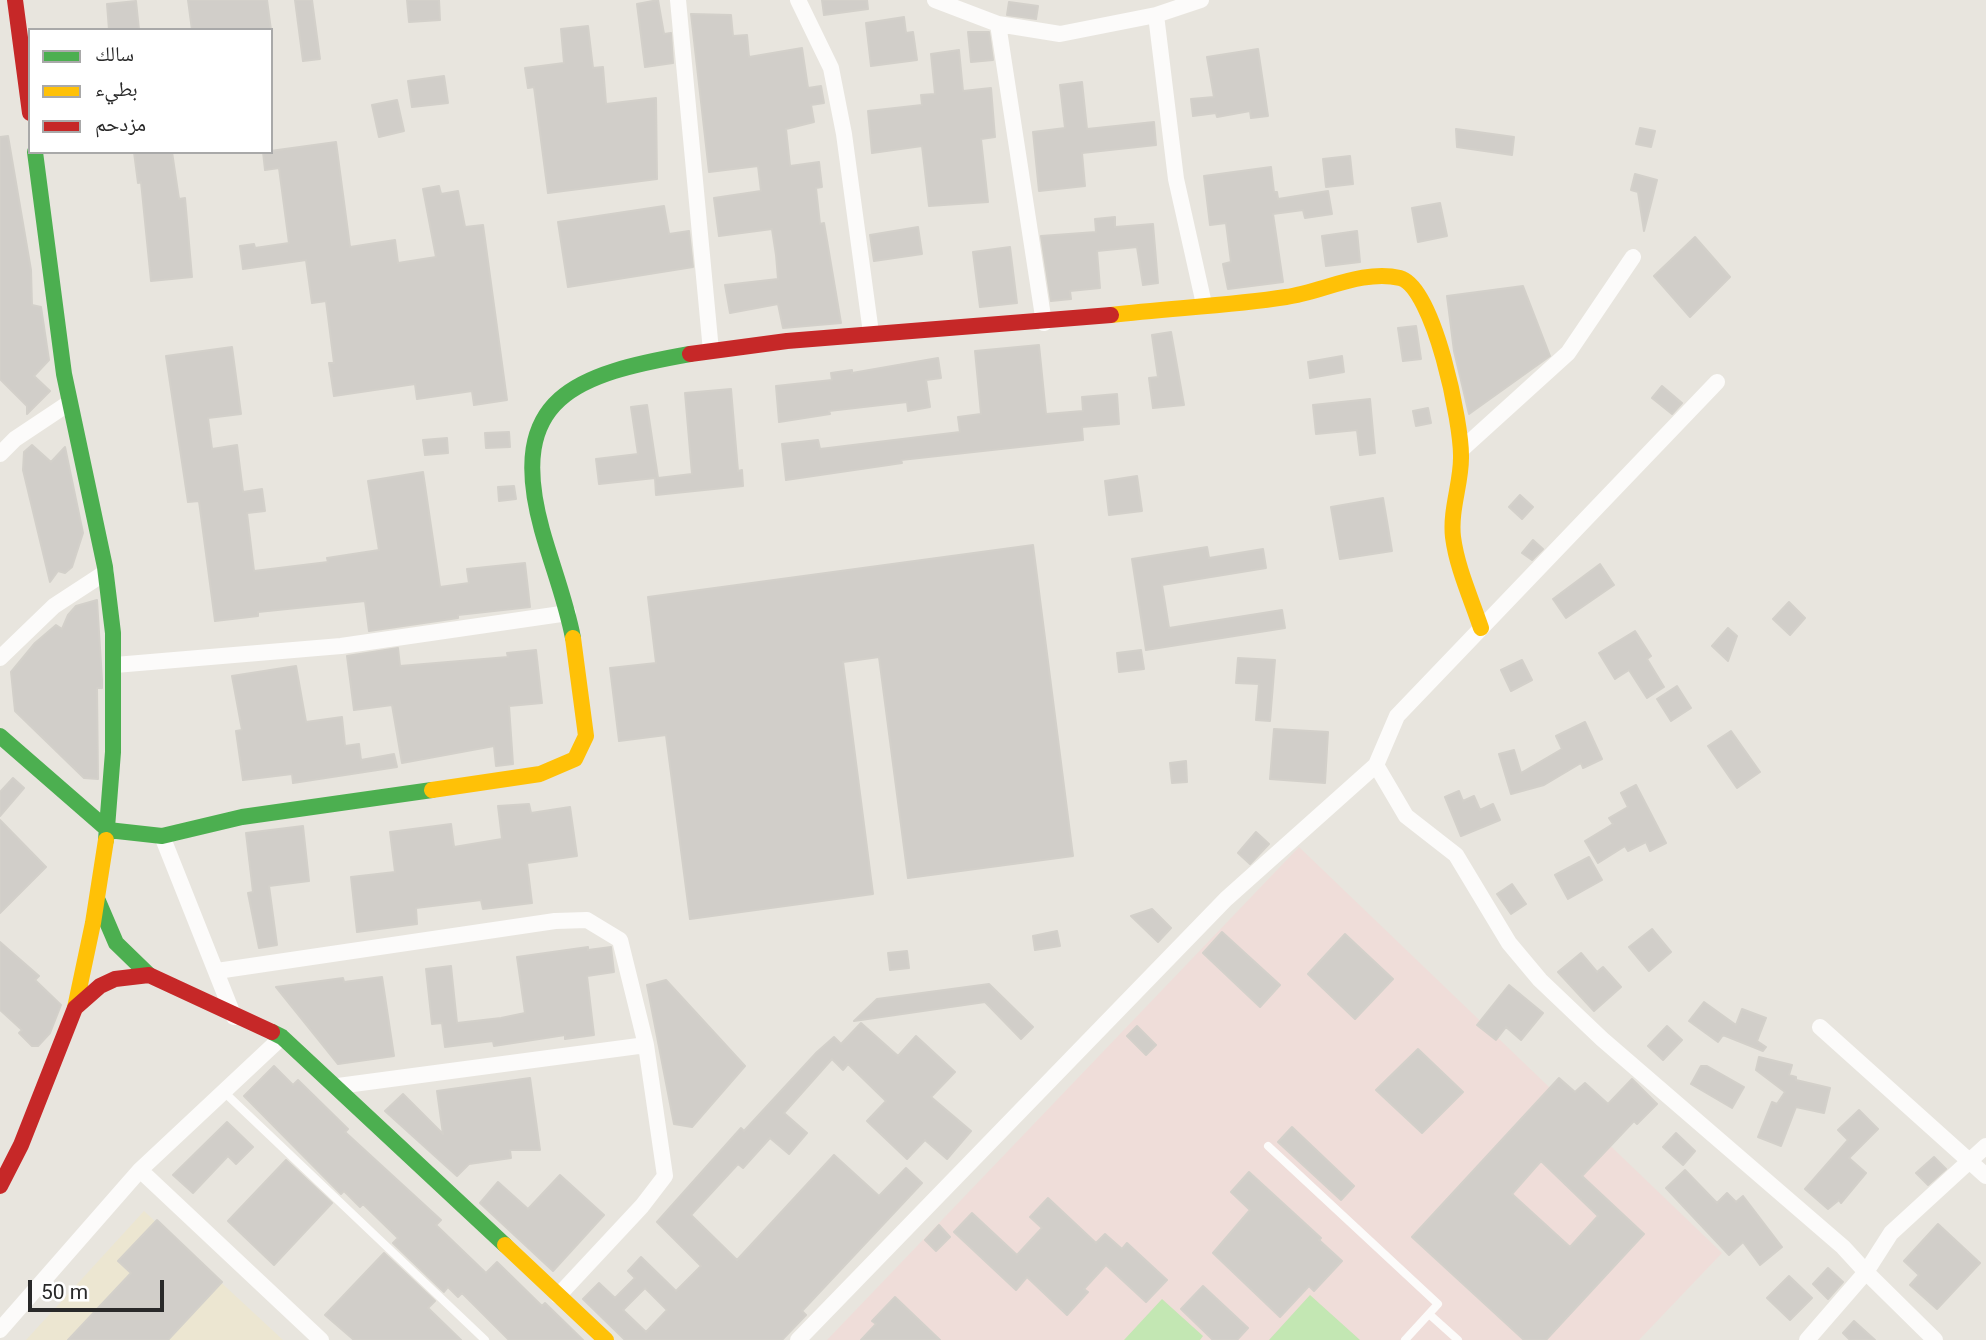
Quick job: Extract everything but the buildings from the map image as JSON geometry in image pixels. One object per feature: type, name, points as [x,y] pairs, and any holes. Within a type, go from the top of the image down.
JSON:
[{"type":"street","points":[[15,0],[28,99]]},
{"type":"street","points":[[678,0],[711,351]]},
{"type":"street","points":[[798,0],[831,68],[844,134],[871,333]]},
{"type":"street","points":[[936,0],[998,24],[1059,34],[1157,15],[1201,0]]},
{"type":"street","points":[[1157,15],[1176,179],[1204,304]]},
{"type":"street","points":[[998,24],[1044,323]]},
{"type":"street","points":[[0,28],[19,34]]},
{"type":"street","points":[[0,1186],[21,1145],[75,1008],[98,901],[108,830],[115,665],[106,572],[69,403],[35,154]]},
{"type":"street","points":[[1461,450],[1568,353],[1633,257]]},
{"type":"street","points":[[0,736],[108,830],[162,836],[242,817],[540,774],[571,764],[581,754],[586,736],[568,613],[530,486],[534,447],[548,410],[559,395],[575,383],[614,368],[711,351],[871,333],[1044,323],[1297,296],[1380,276],[1403,279],[1413,284],[1422,293],[1435,327],[1461,450],[1452,536],[1481,628]]},
{"type":"street","points":[[798,1340],[1226,899],[1376,765],[1397,716],[1717,382]]},
{"type":"street","points":[[0,454],[15,439],[69,403]]},
{"type":"street","points":[[0,658],[54,606],[106,572]]},
{"type":"street","points":[[115,665],[341,646],[568,613]]},
{"type":"street","points":[[1376,765],[1406,816],[1457,855],[1509,943],[1540,980],[1602,1039],[1843,1247],[1934,1340]]},
{"type":"street","points":[[162,836],[234,1017]]},
{"type":"street","points":[[98,901],[117,943],[149,975],[202,998],[234,1017],[282,1037],[338,1086],[606,1340]]},
{"type":"street","points":[[217,971],[555,921],[587,920],[620,940],[646,1045],[665,1177],[642,1206],[558,1296]]},
{"type":"street","points":[[75,1008],[86,995],[108,982],[132,975],[149,975]]},
{"type":"street","points":[[1820,1027],[1986,1175]]},
{"type":"street","points":[[0,1330],[140,1170],[282,1037]]},
{"type":"street","points":[[338,1086],[646,1045]]},
{"type":"street","points":[[1807,1340],[1866,1272],[1891,1233],[1986,1146]]},
{"type":"street","points":[[140,1170],[321,1340]]},
{"type":"lane","points":[[224,1092],[485,1340]]},
{"type":"lane","points":[[1268,1146],[1438,1304],[1405,1340]]},
{"type":"lane","points":[[1429,1314],[1458,1340]]},
{"type":"shaded area","points":[[1299,847],[1722,1253],[1639,1340],[827,1340]]},
{"type":"shaded area","points":[[144,1211],[283,1340],[26,1340]]},
{"type":"green space","points":[[1310,1295],[1360,1340],[1269,1340]]},
{"type":"green space","points":[[1162,1299],[1203,1336],[1200,1340],[1124,1340]]},
{"type":"traffic: fast","points":[[35,154],[64,374],[105,567],[113,633],[113,752],[106,840]]},
{"type":"traffic: fast","points":[[573,638],[542,530],[533,485],[534,449],[543,421],[560,399],[584,383],[614,371],[690,354]]},
{"type":"traffic: fast","points":[[0,736],[108,830],[162,836],[242,817],[432,790]]},
{"type":"traffic: fast","points":[[98,901],[116,943],[149,975]]},
{"type":"traffic: fast","points":[[272,1032],[282,1037],[505,1245]]},
{"type":"traffic: slow","points":[[1111,315],[1286,297],[1372,276],[1400,278],[1412,287],[1435,330],[1457,417],[1461,458],[1453,537],[1461,572],[1481,628]]},
{"type":"traffic: slow","points":[[432,790],[540,774],[575,759],[586,736],[573,638]]},
{"type":"traffic: slow","points":[[75,1008],[93,923],[106,840]]},
{"type":"traffic: slow","points":[[505,1245],[606,1340]]},
{"type":"traffic: jam","points":[[15,0],[28,98]]},
{"type":"traffic: jam","points":[[690,354],[787,341],[1111,315]]},
{"type":"traffic: jam","points":[[0,1186],[21,1145],[75,1008],[100,986],[115,979],[149,975],[272,1032]]}]
